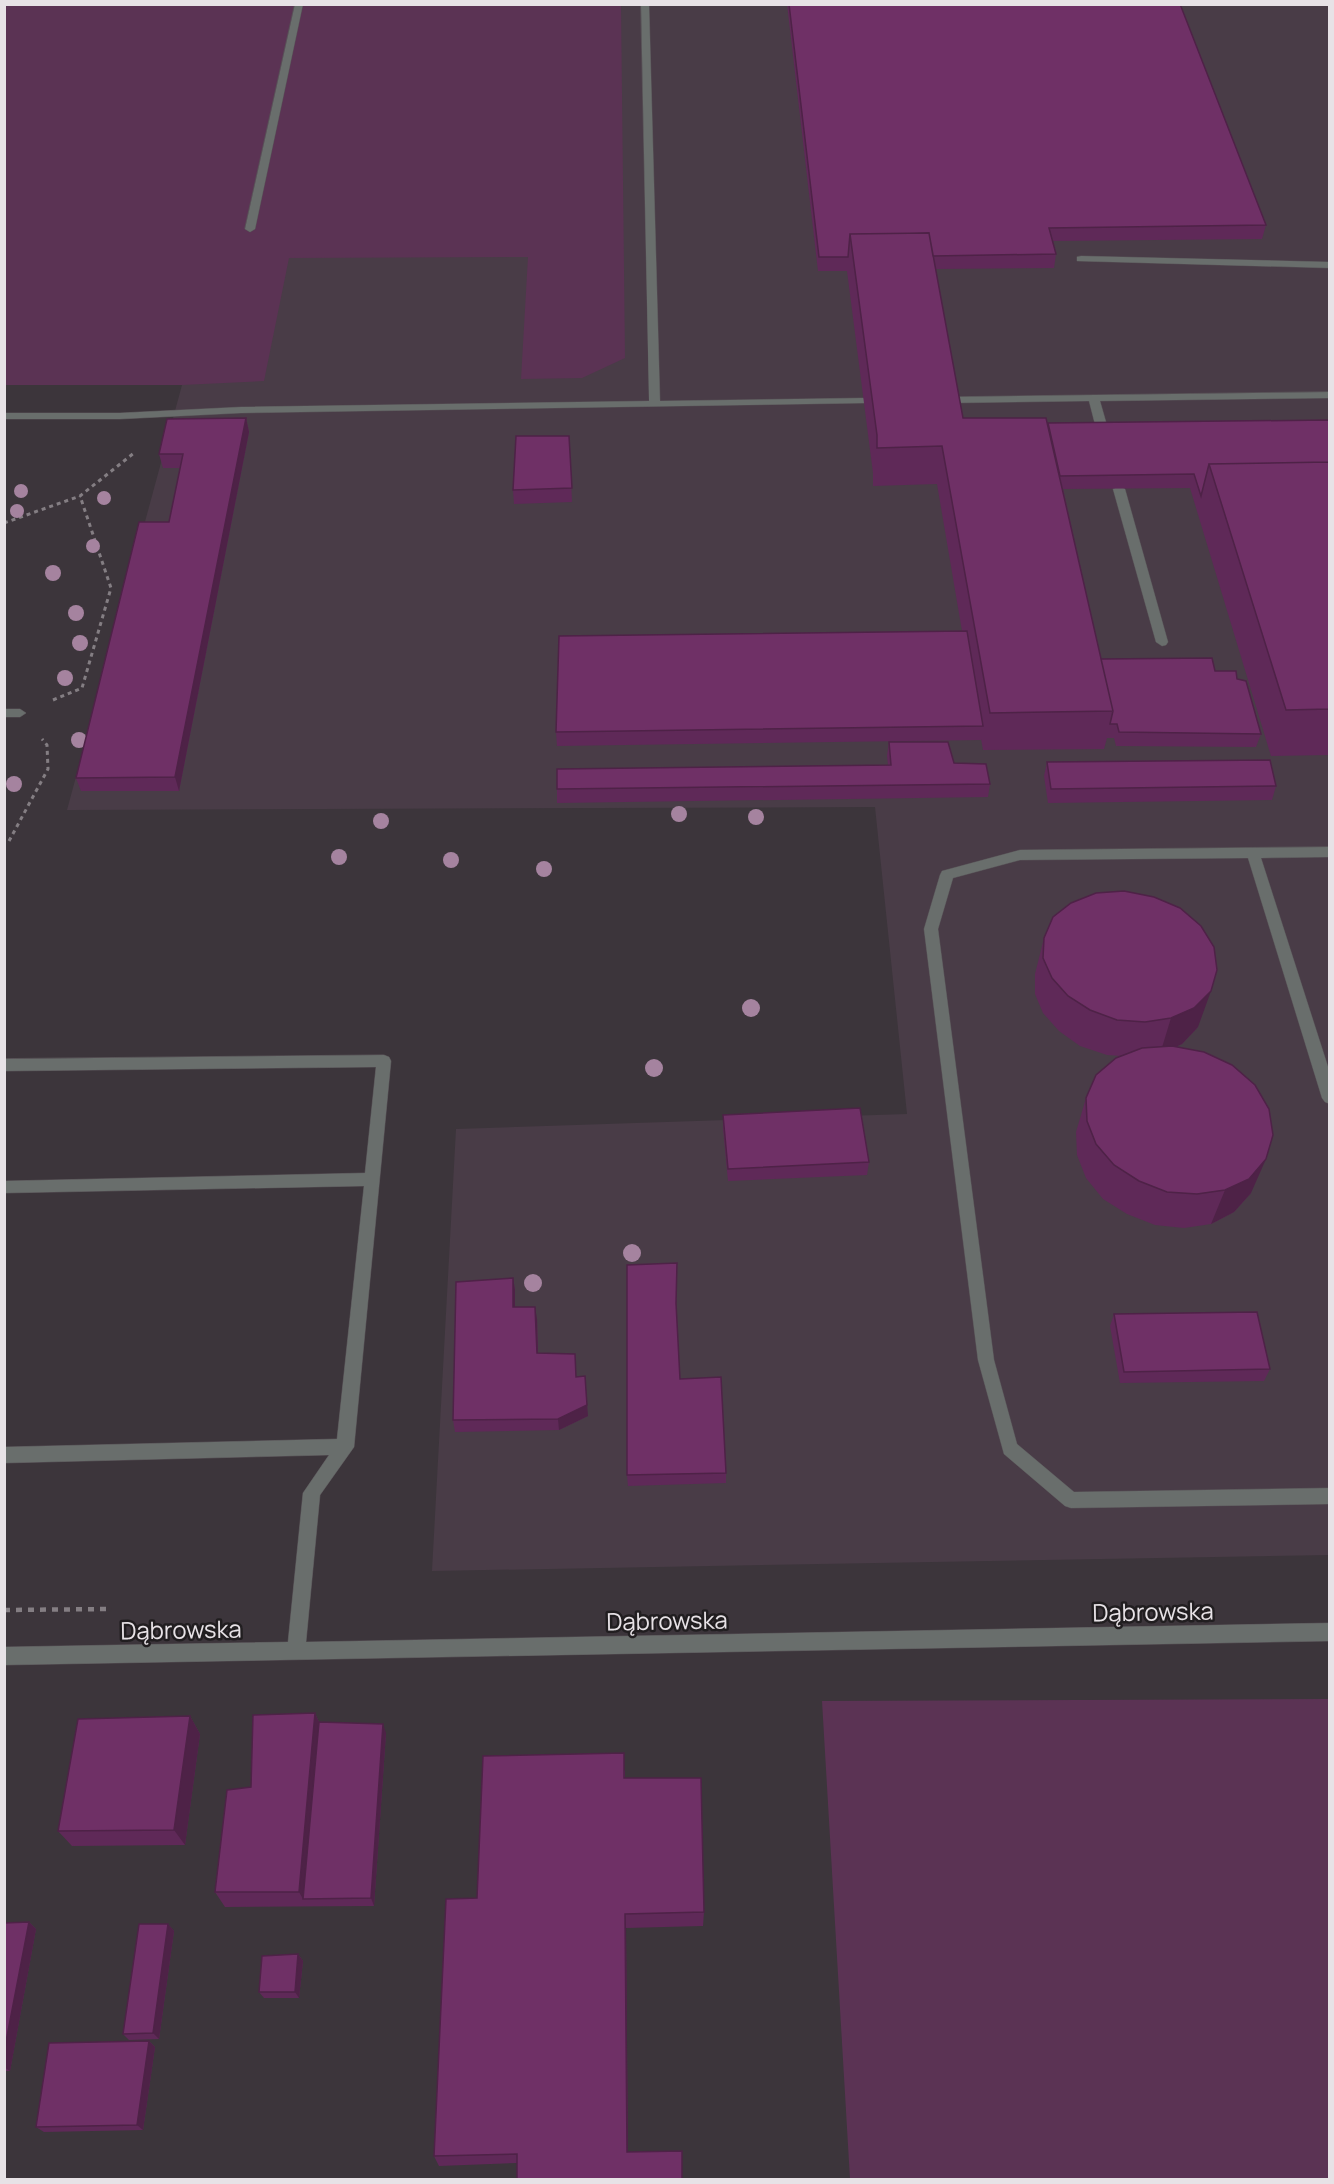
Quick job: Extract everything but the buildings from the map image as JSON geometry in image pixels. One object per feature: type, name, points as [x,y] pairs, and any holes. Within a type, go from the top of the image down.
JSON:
[{"type":"street","points":[[250,229],[299,4]]},
{"type":"street","points":[[645,4],[655,404]]},
{"type":"street","points":[[1081,260],[1329,265]]},
{"type":"street","points":[[949,400],[1329,395]]},
{"type":"street","points":[[1094,398],[1104,436]]},
{"type":"street","points":[[4,416],[120,416],[241,410],[863,401]]},
{"type":"street","points":[[1119,489],[1162,642]]},
{"type":"street","points":[[4,714],[20,713]]},
{"type":"street","points":[[1329,852],[1020,855],[947,875],[931,929],[986,1360],[1010,1448],[1071,1500],[1329,1496]]},
{"type":"street","points":[[1253,853],[1329,1098]]},
{"type":"street","points":[[4,1065],[384,1061],[345,1447],[312,1493],[296,1650]]},
{"type":"street","points":[[4,1187],[372,1179]]},
{"type":"street","points":[[4,1455],[345,1447]]},
{"type":"street","name":"Dąbrowska","points":[[4,1656],[1329,1632]]},
{"type":"path","points":[[4,523],[80,495],[138,450]]},
{"type":"path","points":[[9,841],[48,769],[47,745],[20,713],[82,688],[111,588],[80,495]]},
{"type":"shaded area","points":[[4,5],[1329,5],[1329,1555],[432,1571],[456,1129],[907,1114],[875,807],[67,810],[182,385],[5,385]]},
{"type":"shaded area","points":[[4,5],[621,5],[625,358],[582,378],[521,379],[528,257],[289,258],[264,381],[182,385],[5,385]]},
{"type":"shaded area","points":[[1329,1699],[1329,2179],[850,2179],[822,1701]]}]
